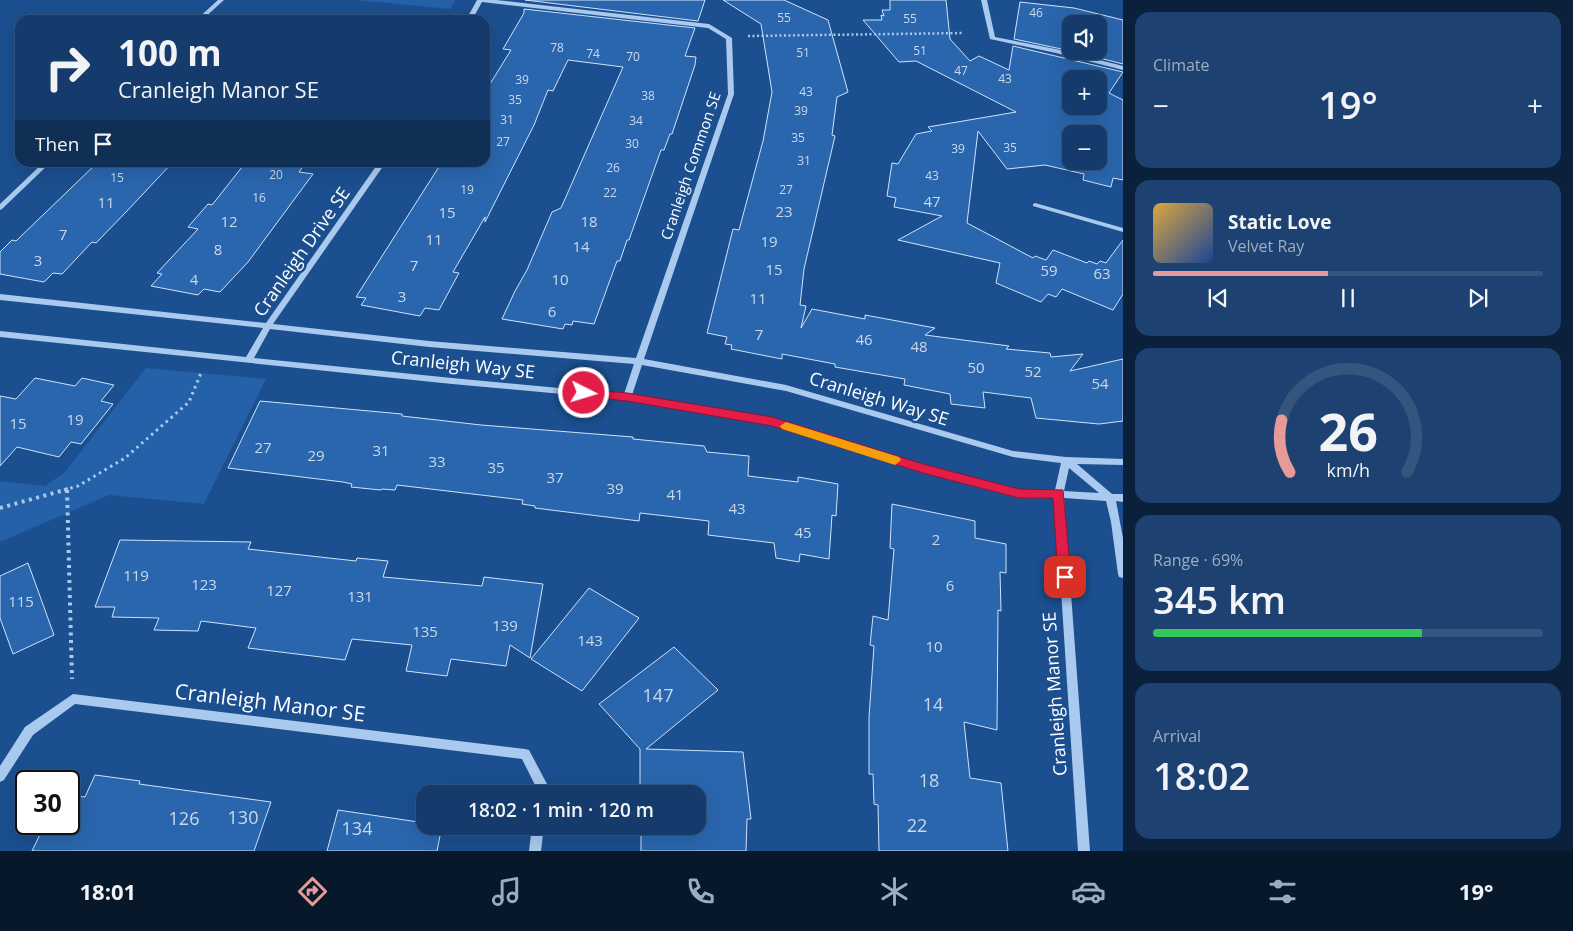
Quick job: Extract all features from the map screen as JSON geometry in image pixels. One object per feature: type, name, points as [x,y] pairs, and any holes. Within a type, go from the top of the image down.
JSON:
[{"type":"street","points":[[204,15],[220,0]]},
{"type":"street","points":[[472,15],[481,0]]},
{"type":"street","name":"Cranleigh Common SE","points":[[481,0],[709,26],[728,38],[730,94],[627,397]]},
{"type":"street","points":[[984,0],[992,38],[1056,51],[1123,68]]},
{"type":"street","points":[[2,204],[43,167]]},
{"type":"street","name":"Cranleigh Drive SE","points":[[248,360],[268,326],[379,167]]},
{"type":"street","points":[[1035,205],[1123,230]]},
{"type":"street","name":"Cranleigh Way SE","points":[[0,297],[428,344],[638,361],[786,388],[1013,454],[1066,460],[1123,462]]},
{"type":"street","name":"Cranleigh Way SE","points":[[0,334],[452,381],[627,397],[772,422],[923,469],[1019,494],[1059,494],[1123,498]]},
{"type":"street","points":[[1066,460],[1110,497],[1116,522],[1123,574]]},
{"type":"street","name":"Cranleigh Manor SE","points":[[1066,460],[1059,494],[1084,851]]},
{"type":"street","points":[[0,776],[29,731],[73,699]]},
{"type":"street","name":"Cranleigh Manor SE","points":[[73,699],[525,754],[541,785]]},
{"type":"street","points":[[535,851],[537,835]]},
{"type":"path","points":[[745,36],[964,33]]},
{"type":"path","points":[[0,508],[78,486],[125,458],[189,402],[202,370]]},
{"type":"path","points":[[67,490],[73,699]]},
{"type":"shaded area","points":[[356,0],[455,0],[450,9]]},
{"type":"shaded area","points":[[146,368],[266,379],[204,504],[109,495],[0,542],[0,481],[45,486],[65,472]]},
{"type":"building","points":[[525,0],[705,0],[698,21]]},
{"type":"building","points":[[723,0],[784,0],[828,20],[848,92],[837,97],[832,135],[835,136],[804,269],[800,305],[806,306],[801,328],[812,309],[865,319],[865,315],[935,328],[925,335],[1009,346],[1006,349],[1050,353],[1051,357],[1083,354],[1070,371],[1123,359],[1123,421],[1099,424],[1036,418],[1031,398],[983,392],[985,408],[951,404],[950,394],[904,385],[905,379],[835,367],[835,364],[782,354],[782,359],[731,349],[732,345],[725,344],[727,337],[707,333],[733,229],[739,230],[763,141],[772,92],[761,24]]},
{"type":"building","points":[[890,0],[946,0],[950,39],[970,61],[979,56],[1009,70],[1013,46],[1062,58],[1062,60],[1072,60],[1123,72],[1109,93],[1123,100],[1123,180],[1113,178],[1111,187],[1083,180],[1084,174],[1067,170],[1107,170],[1107,125],[1062,125],[1062,169],[1045,165],[1007,169],[978,131],[967,223],[1033,258],[1035,256],[1046,260],[1053,250],[1087,263],[1089,261],[1097,264],[1100,261],[1106,263],[1123,240],[1123,294],[1113,310],[1062,289],[1056,297],[1048,294],[1041,302],[996,283],[1000,263],[898,240],[942,216],[894,207],[896,198],[887,196],[892,163],[898,164],[916,134],[932,131],[928,127],[1016,112],[916,61],[899,62],[863,20],[882,20],[881,15],[884,16],[882,10],[890,10]]},
{"type":"building","points":[[1020,2],[1074,8],[1103,15],[1062,15],[1062,49],[1014,39]]},
{"type":"building","points":[[524,9],[695,28],[685,56],[696,57],[695,65],[672,134],[670,134],[664,150],[661,150],[629,240],[627,240],[620,261],[617,261],[594,324],[573,321],[572,325],[565,324],[563,329],[502,319],[527,270],[552,212],[561,208],[623,67],[568,60],[553,91],[548,90],[534,125],[485,222],[485,217],[453,272],[459,273],[439,310],[425,308],[420,316],[361,305],[366,298],[356,297],[439,167],[490,167],[490,84],[511,50],[503,49],[524,13]]},
{"type":"building","points":[[1107,16],[1123,20],[1123,64],[1107,60]]},
{"type":"building","points":[[93,167],[168,167],[96,243],[92,242],[62,274],[53,273],[44,282],[0,274],[0,252],[12,240],[16,241]]},
{"type":"building","points":[[242,167],[302,167],[299,172],[313,174],[248,262],[220,292],[204,289],[198,295],[151,286],[162,274],[157,273],[198,229],[188,227],[208,204],[212,205]]},
{"type":"building","points":[[35,378],[75,386],[82,378],[114,385],[101,401],[113,404],[81,444],[71,442],[59,457],[17,447],[0,466],[0,396],[16,399]]},
{"type":"building","points":[[260,401],[402,414],[402,416],[481,425],[633,437],[633,439],[704,446],[707,452],[749,456],[748,476],[798,482],[798,477],[838,484],[836,516],[832,515],[829,559],[800,554],[799,562],[776,558],[774,543],[708,535],[709,521],[640,513],[639,521],[535,508],[535,506],[522,504],[523,500],[397,485],[395,490],[351,487],[352,484],[343,482],[228,468]]},
{"type":"building","points":[[892,504],[975,521],[975,538],[1006,544],[1006,573],[1000,572],[1001,611],[998,610],[997,730],[964,722],[970,778],[1001,783],[1008,851],[879,851],[878,805],[874,804],[873,774],[869,774],[869,717],[874,646],[870,645],[873,616],[888,620],[894,549],[890,548]]},
{"type":"building","points":[[120,540],[251,542],[248,549],[356,561],[357,558],[388,561],[383,577],[482,586],[484,577],[543,584],[530,658],[510,645],[506,666],[451,659],[447,676],[406,671],[412,645],[352,639],[345,660],[248,648],[256,628],[201,621],[198,631],[154,630],[159,618],[112,617],[115,607],[95,607]]},
{"type":"building","points":[[28,563],[54,635],[13,654],[0,618],[0,576]]},
{"type":"building","points":[[589,588],[639,618],[582,691],[531,659]]},
{"type":"building","points":[[674,647],[718,690],[646,749],[743,752],[751,819],[747,819],[746,851],[641,851],[641,835],[706,835],[706,785],[640,785],[640,749],[599,704]]},
{"type":"building","points":[[95,775],[140,781],[139,784],[271,802],[254,851],[32,851],[40,835],[80,835],[80,796],[85,797]]},
{"type":"building","points":[[338,810],[416,822],[416,835],[440,835],[437,851],[327,851]]},
{"type":"slow traffic","points":[[786,426],[895,460]]},
{"type":"route","points":[[584,393],[627,397],[772,422],[923,469],[1019,494],[1059,494],[1065,577]]}]
